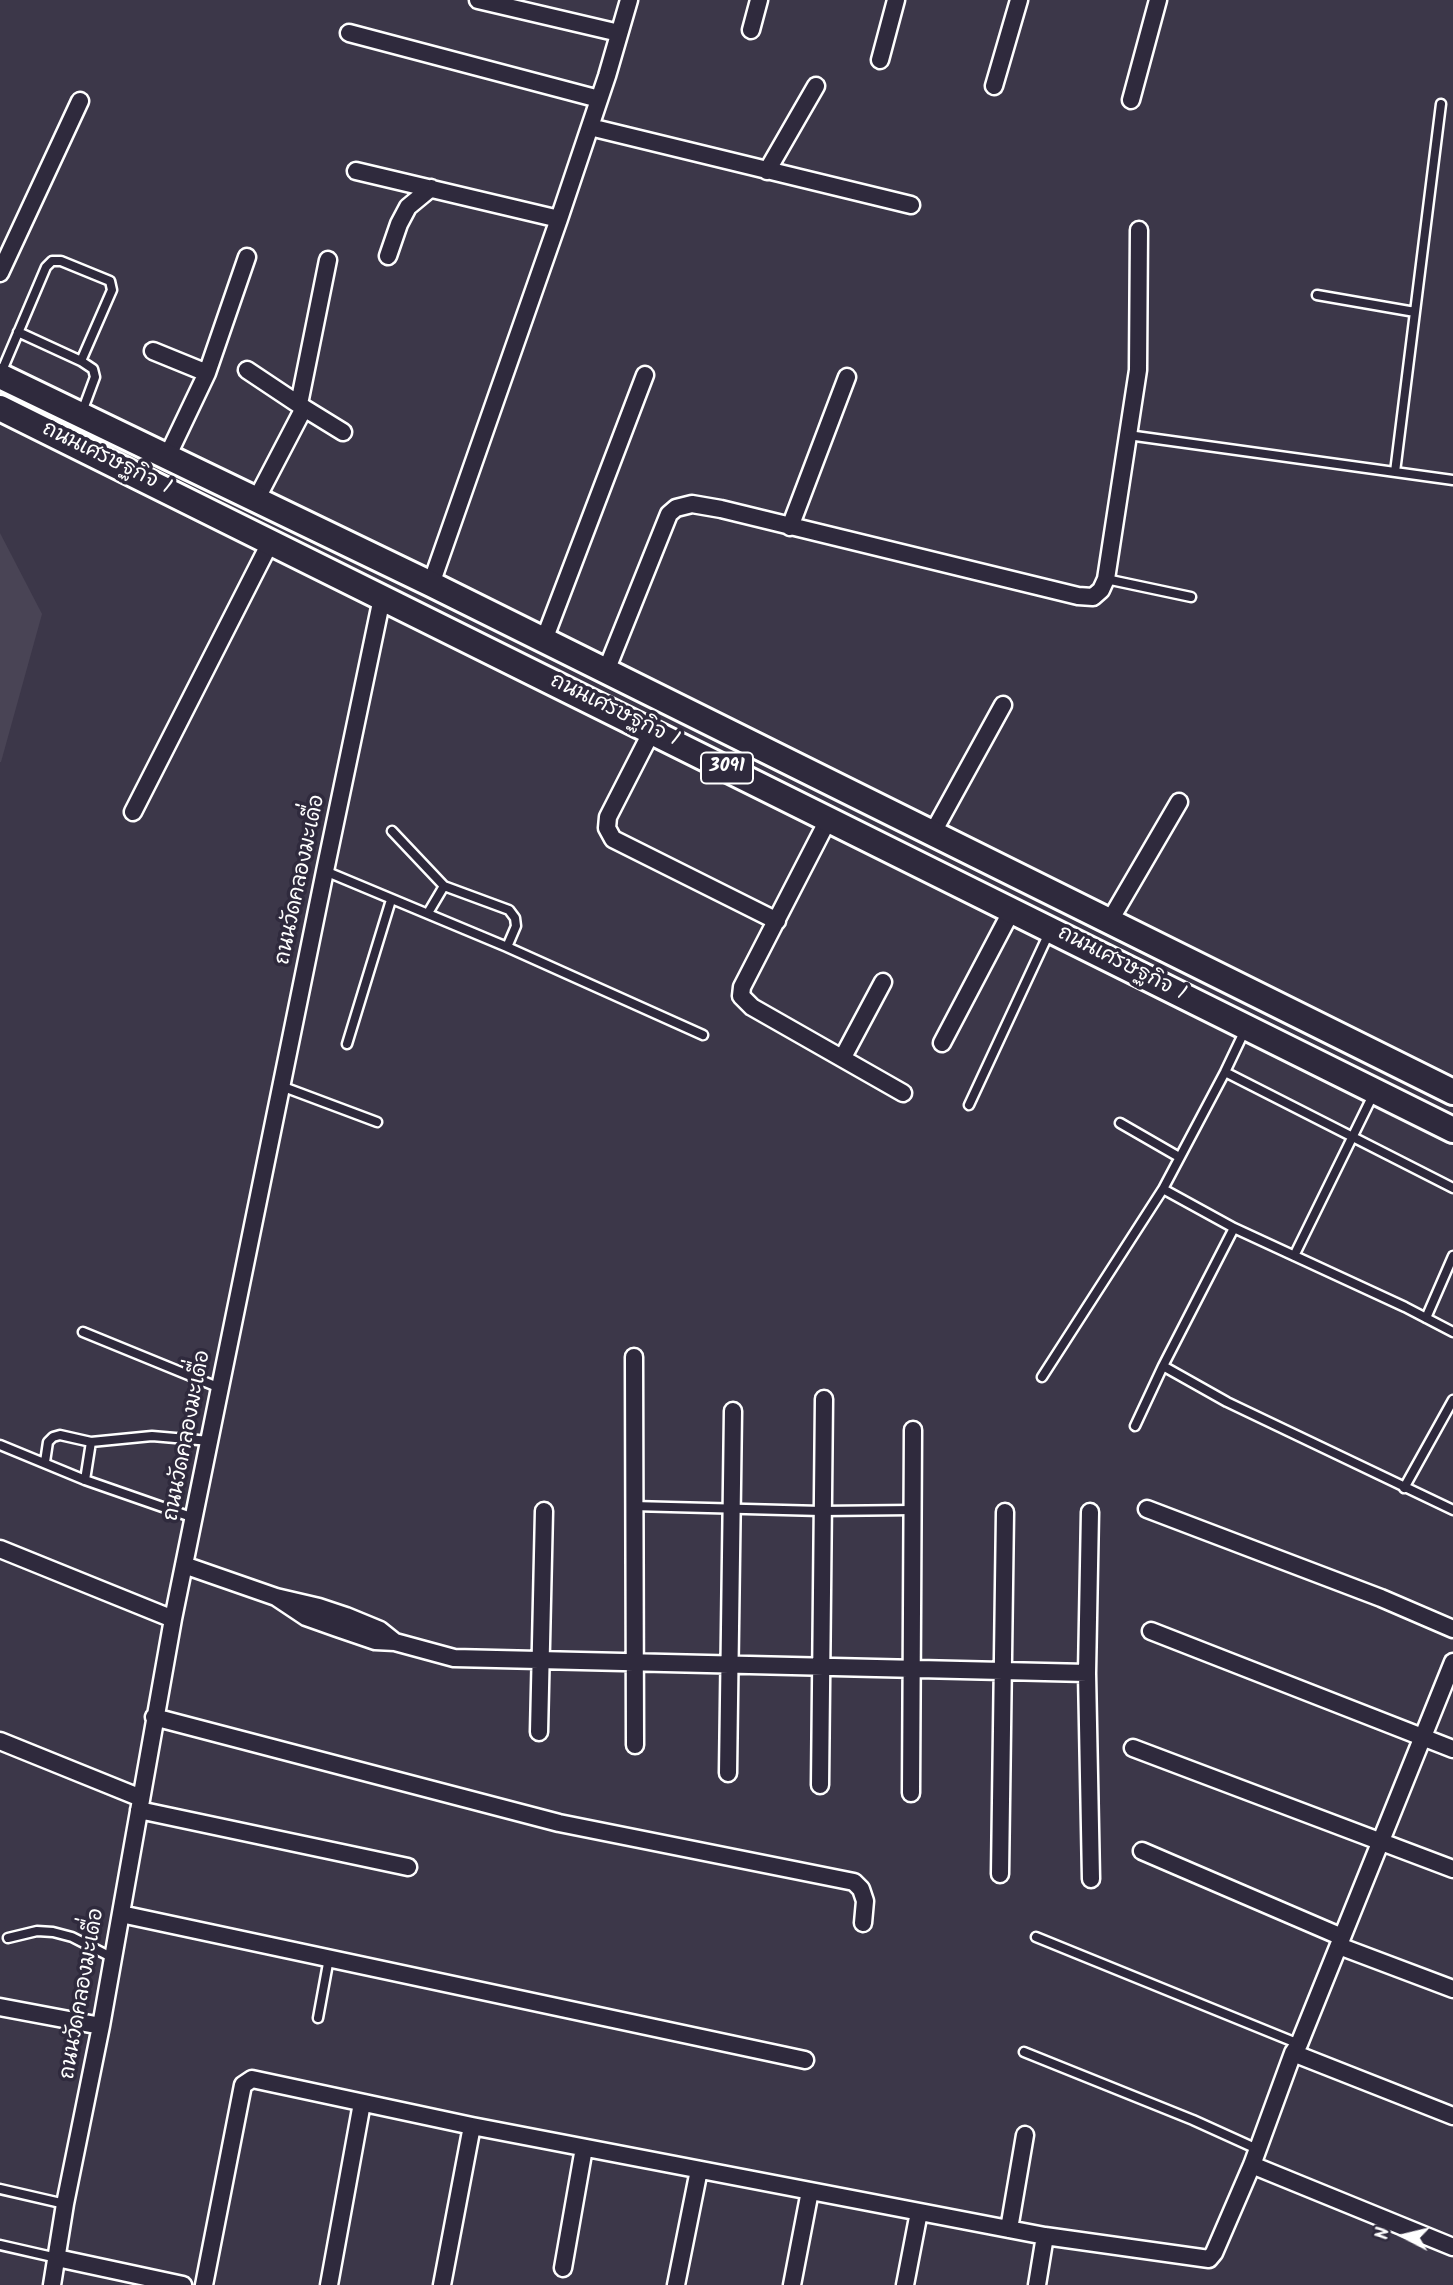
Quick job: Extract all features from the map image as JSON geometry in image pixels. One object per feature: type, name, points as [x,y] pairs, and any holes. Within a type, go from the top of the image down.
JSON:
[{"type":"main road","name":"ถนนเศรษฐกิจ 1","points":[[0,376],[431,584],[1453,1092]]},
{"type":"main road","name":"ถนนเศรษฐกิจ 1","points":[[0,408],[1453,1130]]},
{"type":"street","points":[[478,0],[619,33]]},
{"type":"street","points":[[431,584],[559,219],[629,0]]},
{"type":"street","points":[[751,30],[759,0]]},
{"type":"street","points":[[880,60],[896,0]]},
{"type":"street","points":[[994,86],[1019,0]]},
{"type":"street","points":[[1130,100],[1158,0]]},
{"type":"street","points":[[349,33],[599,99]]},
{"type":"street","points":[[767,171],[816,86]]},
{"type":"street","points":[[0,273],[80,101]]},
{"type":"street","points":[[590,127],[911,205]]},
{"type":"street","points":[[356,172],[559,219]]},
{"type":"street","points":[[388,256],[408,207],[431,188]]},
{"type":"street","points":[[606,671],[669,514],[676,508],[692,504],[1078,596],[1093,597],[1101,590],[1106,579],[1138,370],[1139,230]]},
{"type":"street","points":[[167,457],[207,373],[247,257]]},
{"type":"street","points":[[256,500],[302,406],[328,260]]},
{"type":"street","points":[[153,351],[207,373]]},
{"type":"street","points":[[247,370],[343,432]]},
{"type":"street","points":[[544,640],[645,375]]},
{"type":"street","points":[[790,527],[846,377]]},
{"type":"street","points":[[133,812],[271,541]]},
{"type":"street","name":"ถนนวัดคลองมะเดื่อ","points":[[51,2285],[101,2026],[173,1619],[383,598]]},
{"type":"street","points":[[932,834],[1003,705]]},
{"type":"street","points":[[652,731],[608,817],[607,828],[613,839],[776,921]]},
{"type":"street","points":[[1109,922],[1179,802]]},
{"type":"street","points":[[829,818],[742,987],[741,996],[752,1007],[903,1093]]},
{"type":"street","points":[[942,1043],[1012,910]]},
{"type":"street","points":[[843,1057],[883,982]]},
{"type":"street","points":[[634,1357],[635,1745]]},
{"type":"street","points":[[820,1785],[824,1399]]},
{"type":"street","points":[[728,1773],[733,1410]]},
{"type":"street","points":[[911,1793],[913,1430]]},
{"type":"street","points":[[1147,1509],[1381,1598],[1453,1629]]},
{"type":"street","points":[[539,1732],[544,1511]]},
{"type":"street","points":[[1000,1874],[1005,1512]]},
{"type":"street","points":[[1090,1512],[1087,1673],[1091,1879]]},
{"type":"street","points":[[0,1549],[173,1619]]},
{"type":"street","points":[[184,1565],[276,1597],[306,1616],[375,1641],[395,1642],[454,1658],[1087,1673]]},
{"type":"street","points":[[1151,1631],[1354,1708],[1453,1749]]},
{"type":"street","points":[[204,2285],[243,2085],[252,2079],[472,2126],[1045,2236],[1209,2259],[1252,2165],[1296,2048],[1453,1662]]},
{"type":"street","points":[[155,1717],[559,1823],[854,1882],[863,1894],[863,1923]]},
{"type":"street","points":[[0,1741],[140,1804],[408,1867]]},
{"type":"street","points":[[1133,1748],[1453,1869]]},
{"type":"street","points":[[1142,1851],[1340,1942],[1453,1989]]},
{"type":"street","points":[[121,1914],[805,2060]]},
{"type":"street","points":[[0,2007],[101,2026]]},
{"type":"street","points":[[1296,2048],[1453,2116]]},
{"type":"street","points":[[330,2285],[362,2103]]},
{"type":"street","points":[[442,2285],[472,2126]]},
{"type":"street","points":[[1009,2229],[1025,2135]]},
{"type":"street","points":[[562,2268],[584,2148]]},
{"type":"street","points":[[1252,2165],[1453,2247]]},
{"type":"street","points":[[676,2285],[699,2170]]},
{"type":"street","points":[[792,2285],[810,2191]]},
{"type":"street","points":[[905,2285],[919,2212]]},
{"type":"street","points":[[1037,2285],[1045,2236]]},
{"type":"street","points":[[57,2258],[183,2285]]},
{"type":"lane","points":[[1395,472],[1441,104]]},
{"type":"lane","points":[[0,376],[46,267],[52,261],[61,261],[110,281],[112,290],[81,361]]},
{"type":"lane","points":[[1317,295],[1416,312]]},
{"type":"lane","points":[[18,332],[93,369],[95,377],[80,415]]},
{"type":"lane","points":[[1128,435],[1453,480]]},
{"type":"lane","points":[[1106,579],[1191,597]]},
{"type":"lane","points":[[392,831],[444,886],[509,910],[515,918],[516,926],[507,947]]},
{"type":"lane","points":[[325,871],[391,901],[428,913],[507,947],[703,1035]]},
{"type":"lane","points":[[428,913],[444,886]]},
{"type":"lane","points":[[347,1044],[391,901]]},
{"type":"lane","points":[[969,1105],[1051,930]]},
{"type":"lane","points":[[1042,1377],[1163,1189],[1246,1028]]},
{"type":"lane","points":[[1225,1072],[1453,1188]]},
{"type":"lane","points":[[282,1086],[377,1122]]},
{"type":"lane","points":[[1294,1256],[1374,1091]]},
{"type":"lane","points":[[1120,1124],[1179,1157]]},
{"type":"lane","points":[[1163,1189],[1234,1228],[1453,1332]]},
{"type":"lane","points":[[1135,1426],[1234,1228]]},
{"type":"lane","points":[[1426,1318],[1453,1256]]},
{"type":"lane","points":[[83,1332],[220,1388]]},
{"type":"lane","points":[[1163,1366],[1227,1402],[1453,1510]]},
{"type":"lane","points":[[1404,1488],[1453,1400]]},
{"type":"lane","points":[[45,1462],[48,1442],[60,1435],[91,1442],[152,1436],[209,1441]]},
{"type":"lane","points":[[85,1480],[91,1442]]},
{"type":"lane","points":[[0,1445],[85,1480],[194,1518]]},
{"type":"lane","points":[[633,1506],[821,1511],[913,1510]]},
{"type":"lane","points":[[8,1938],[37,1931],[53,1932],[72,1937],[113,1958]]},
{"type":"lane","points":[[1036,1937],[1296,2048]]},
{"type":"lane","points":[[318,2018],[328,1958]]},
{"type":"lane","points":[[1024,2052],[1194,2120],[1257,2149]]},
{"type":"lane","points":[[0,2189],[65,2204]]},
{"type":"lane","points":[[0,2245],[57,2258]]},
{"type":"shaded area","points":[[0,533],[42,614],[1,762],[0,762]]}]
